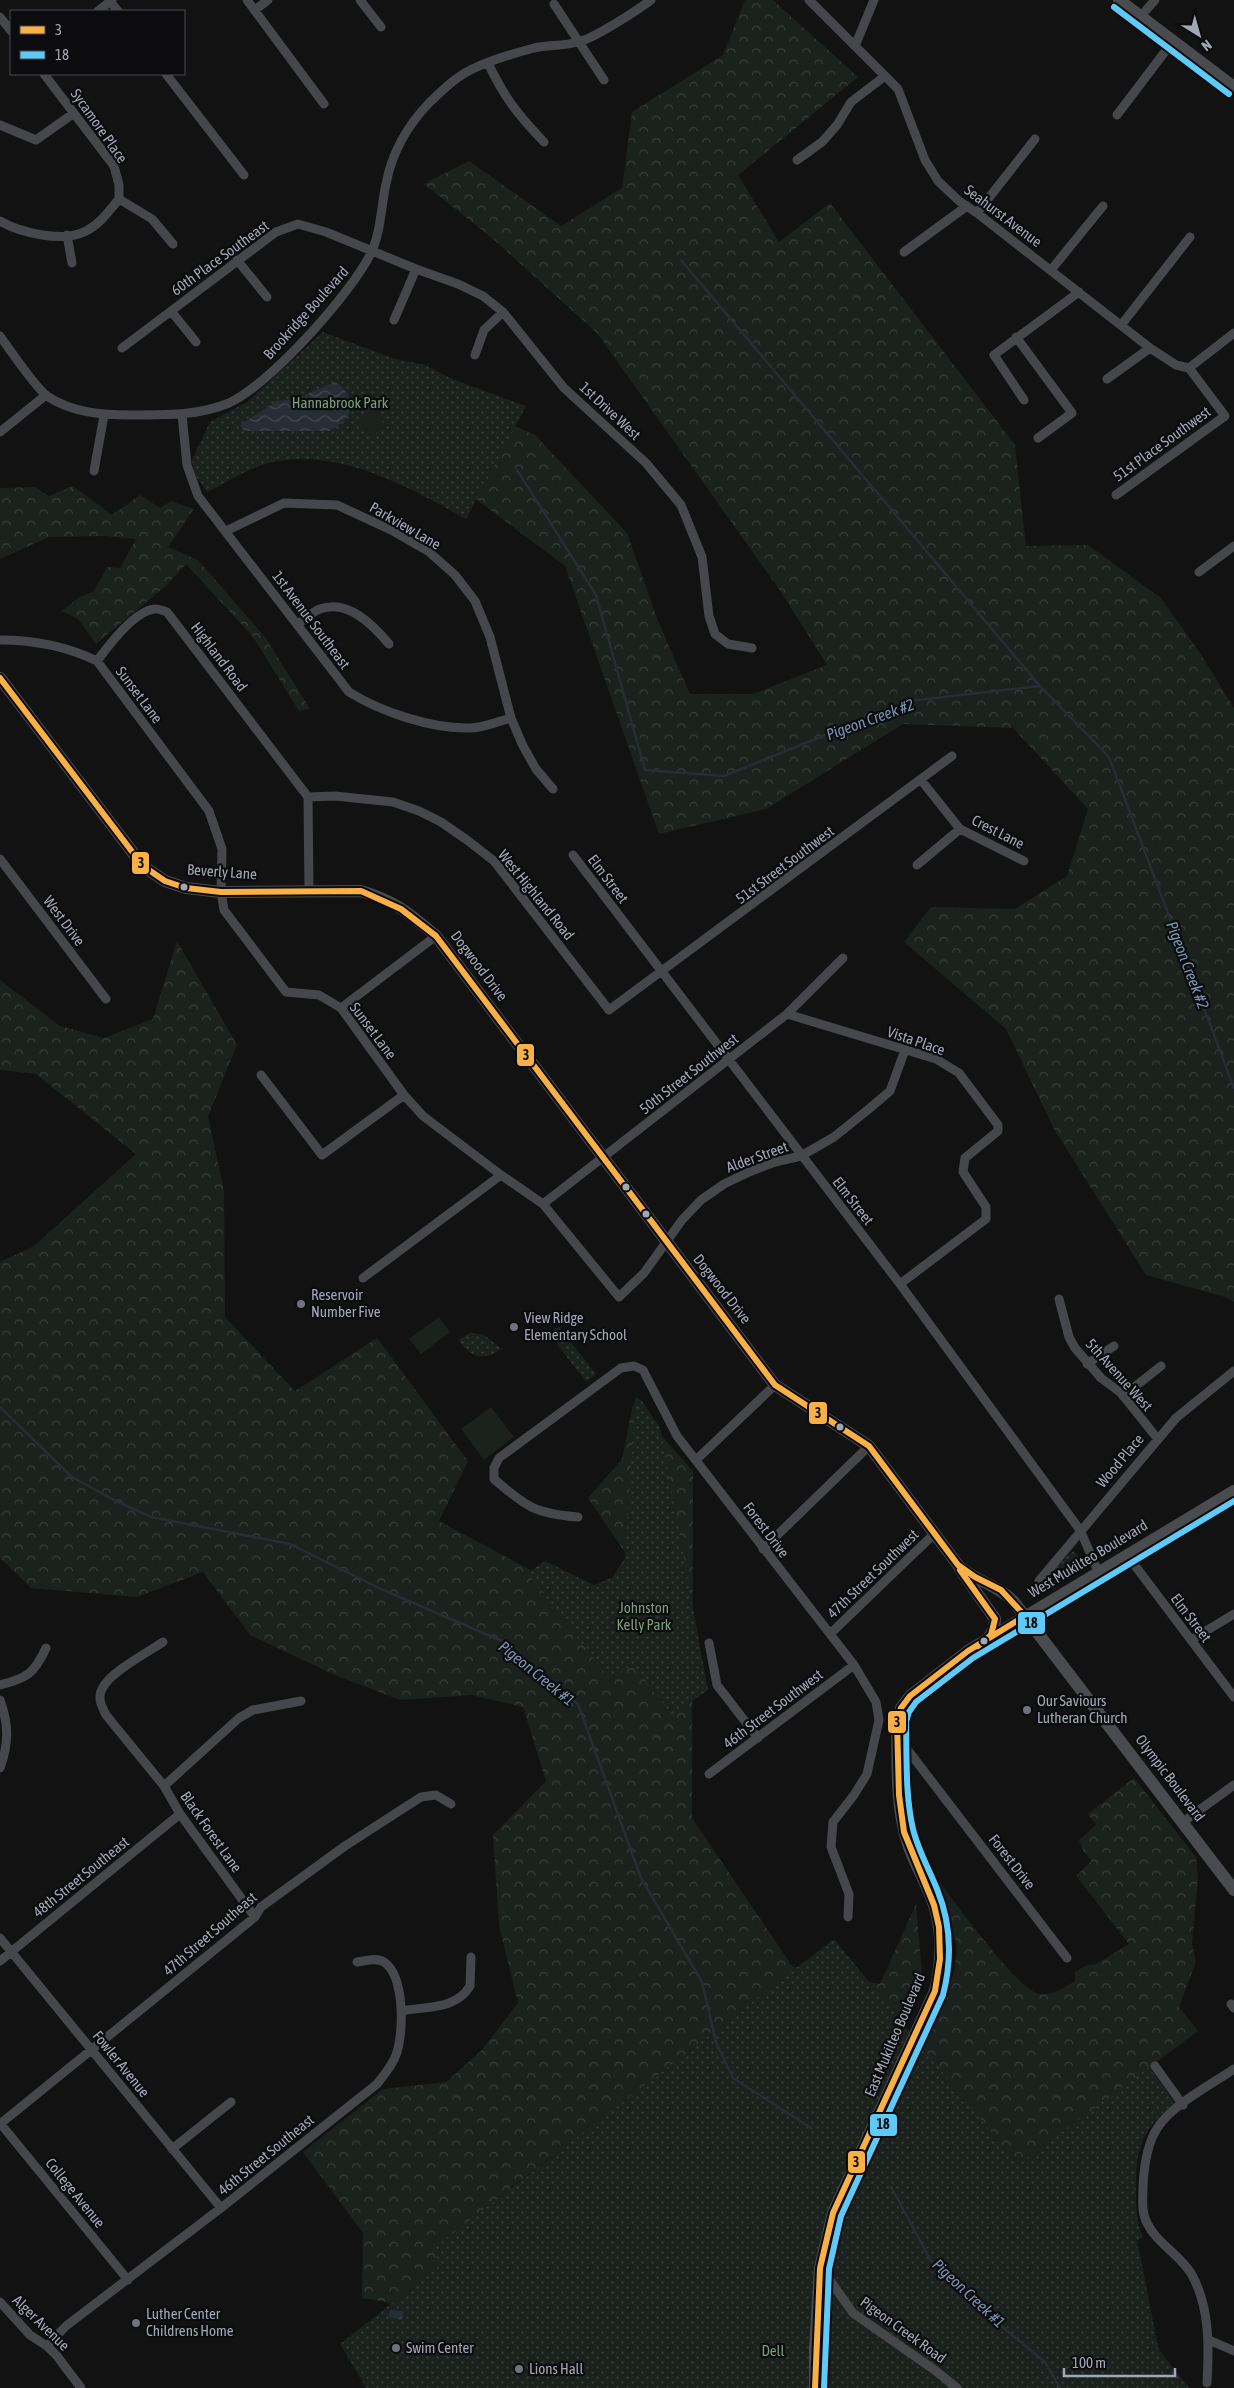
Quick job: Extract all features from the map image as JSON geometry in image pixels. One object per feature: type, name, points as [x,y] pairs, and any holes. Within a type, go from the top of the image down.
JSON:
[{"type":"street","points":[[247,0],[324,104]]},
{"type":"street","points":[[255,10],[268,0]]},
{"type":"street","points":[[360,0],[381,27]]},
{"type":"street","name":"Brookridge Boulevard","points":[[0,336],[46,395],[78,410],[104,415],[182,415],[228,403],[258,384],[342,298],[359,276],[372,251],[392,161],[409,125],[456,78],[488,64],[534,48],[580,42],[651,0]]},
{"type":"street","name":"Seahurst Avenue","points":[[809,0],[898,89],[925,160],[938,181],[967,206],[1122,324],[1150,348],[1176,365],[1189,368]]},
{"type":"street","points":[[855,46],[874,0]]},
{"type":"street","points":[[1119,0],[1234,87]]},
{"type":"street","points":[[1141,16],[1155,0]]},
{"type":"street","points":[[99,10],[111,1]]},
{"type":"street","points":[[554,4],[604,80]]},
{"type":"street","points":[[0,17],[10,30]]},
{"type":"street","points":[[1116,116],[1173,41]]},
{"type":"street","points":[[488,64],[501,90],[517,114],[544,142]]},
{"type":"street","name":"Sycamore Place","points":[[45,75],[114,166],[120,185],[119,199]]},
{"type":"street","points":[[167,75],[244,176]]},
{"type":"street","points":[[797,160],[822,142],[837,125],[851,102],[885,76]]},
{"type":"street","points":[[0,125],[36,140],[74,113]]},
{"type":"street","points":[[977,213],[1034,139]]},
{"type":"street","points":[[0,221],[35,235],[67,235],[85,232],[103,219],[119,199],[152,219],[173,244]]},
{"type":"street","points":[[904,252],[967,206]]},
{"type":"street","points":[[1051,270],[1102,206]]},
{"type":"street","name":"60th Place Southeast","points":[[122,348],[276,232],[298,224],[326,232],[372,251]]},
{"type":"street","points":[[67,235],[72,263]]},
{"type":"street","points":[[1122,324],[1190,237]]},
{"type":"street","name":"1st Drive West","points":[[372,251],[458,284],[483,296],[503,312],[564,388],[646,463],[681,505],[702,557],[709,616],[715,634],[728,644],[752,648]]},
{"type":"street","points":[[237,260],[267,297]]},
{"type":"street","points":[[394,320],[416,269]]},
{"type":"street","points":[[1024,400],[994,355],[1079,292]]},
{"type":"street","points":[[171,311],[196,342]]},
{"type":"street","points":[[475,356],[484,330],[503,312]]},
{"type":"street","points":[[1189,368],[1234,333]]},
{"type":"street","points":[[1016,337],[1072,413],[1038,438]]},
{"type":"street","points":[[1107,379],[1150,348]]},
{"type":"street","name":"51st Place Southwest","points":[[1116,495],[1225,416],[1189,368]]},
{"type":"street","points":[[0,432],[46,395]]},
{"type":"street","points":[[94,471],[104,415]]},
{"type":"street","name":"1st Avenue Southeast","points":[[182,415],[187,465],[198,496],[349,692],[367,704],[448,727],[472,728],[512,718]]},
{"type":"street","name":"Parkview Lane","points":[[226,531],[284,504],[337,505],[428,551],[455,575],[476,601],[490,637],[512,718],[532,761],[553,789]]},
{"type":"street","points":[[1199,572],[1234,546]]},
{"type":"street","points":[[297,625],[319,609],[336,606],[355,613],[374,626],[389,644]]},
{"type":"street","name":"Highland Road","points":[[97,661],[115,638],[142,614],[155,608],[167,612],[308,797]]},
{"type":"street","points":[[0,640],[26,640],[75,650],[97,661]]},
{"type":"street","name":"Sunset Lane","points":[[97,661],[209,812],[222,849],[221,892],[224,910],[286,992],[318,995],[341,1008],[404,1094],[423,1116],[543,1204],[619,1297]]},
{"type":"street","name":"Beverly Lane","points":[[0,678],[143,866],[165,881],[186,888],[221,892],[361,892],[380,897],[405,909],[436,936]]},
{"type":"street","name":"51st Street Southwest","points":[[634,994],[952,756]]},
{"type":"street","name":"Crest Lane","points":[[922,780],[960,829],[1024,861]]},
{"type":"street","points":[[308,797],[310,891]]},
{"type":"street","name":"West Highland Road","points":[[308,797],[360,797],[392,802],[419,811],[441,822],[494,861],[609,1010],[634,994]]},
{"type":"street","points":[[917,865],[960,829]]},
{"type":"street","name":"Elm Street","points":[[573,855],[728,1061],[900,1284],[1080,1530],[1098,1571]]},
{"type":"street","name":"West Drive","points":[[0,859],[106,999]]},
{"type":"street","points":[[341,1008],[436,936]]},
{"type":"street","name":"Dogwood Drive","points":[[436,936],[666,1244],[775,1385],[869,1446],[958,1565],[970,1575],[1001,1590],[1025,1616]]},
{"type":"street","name":"50th Street Southwest","points":[[543,1204],[787,1014],[843,958]]},
{"type":"street","name":"Vista Place","points":[[787,1014],[936,1059],[959,1073],[998,1126],[998,1131],[965,1158],[963,1172],[986,1207],[986,1218],[973,1230],[900,1284]]},
{"type":"street","name":"Alder Street","points":[[619,1297],[644,1273],[682,1220],[701,1200],[724,1184],[774,1162],[801,1156],[834,1137],[890,1090],[905,1050]]},
{"type":"street","points":[[261,1075],[322,1155],[404,1094]]},
{"type":"street","points":[[363,1278],[501,1175]]},
{"type":"street","name":"5th Avenue West","points":[[1059,1299],[1069,1336],[1087,1364],[1123,1396],[1157,1438]]},
{"type":"street","points":[[1087,1364],[1114,1346]]},
{"type":"street","name":"Forest Drive","points":[[578,1518],[548,1515],[530,1507],[494,1479],[494,1468],[500,1458],[621,1368],[634,1366],[643,1370],[677,1436],[854,1665],[876,1702],[879,1720],[867,1774],[854,1795],[833,1822],[832,1847],[849,1894],[848,1917]]},
{"type":"street","points":[[1123,1396],[1162,1366]]},
{"type":"street","name":"Wood Place","points":[[1039,1581],[1157,1438],[1176,1418],[1234,1371]]},
{"type":"street","points":[[696,1460],[775,1385]]},
{"type":"street","points":[[763,1549],[869,1446]]},
{"type":"street","name":"West Mukilteo Boulevard","points":[[898,1780],[897,1721],[901,1708],[910,1696],[988,1639],[1098,1571],[1234,1491]]},
{"type":"street","name":"47th Street Southwest","points":[[830,1634],[934,1534]]},
{"type":"street","name":"Elm Street","points":[[1127,1555],[1234,1696]]},
{"type":"street","points":[[958,1565],[963,1577],[995,1619],[994,1628],[988,1639]]},
{"type":"street","points":[[1191,1640],[1234,1614]]},
{"type":"street","name":"Olympic Boulevard","points":[[1025,1616],[1234,1890]]},
{"type":"street","name":"Black Forest Lane","points":[[164,1642],[110,1679],[101,1690],[100,1703],[106,1715],[164,1786],[180,1814],[255,1917]]},
{"type":"street","points":[[709,1643],[717,1685],[758,1738]]},
{"type":"street","points":[[0,1685],[23,1679],[37,1666],[46,1648]]},
{"type":"street","name":"46th Street Southwest","points":[[709,1774],[854,1665]]},
{"type":"street","points":[[0,1700],[7,1719],[6,1750],[0,1768]]},
{"type":"street","points":[[164,1786],[239,1718],[253,1710],[302,1700]]},
{"type":"street","name":"Forest Drive","points":[[897,1736],[1067,1958]]},
{"type":"street","name":"East Mukilteo Boulevard","points":[[815,2388],[815,2348],[820,2266],[833,2213],[935,1991],[940,1969],[941,1943],[934,1904],[910,1855],[902,1820],[898,1780]]},
{"type":"street","points":[[1183,1822],[1234,1785]]},
{"type":"street","name":"47th Street Southeast","points":[[0,2124],[255,1917],[261,1907],[344,1846],[420,1797],[436,1795],[451,1804]]},
{"type":"street","name":"48th Street Southeast","points":[[0,1961],[180,1814]]},
{"type":"street","name":"Fowler Avenue","points":[[0,1938],[221,2208]]},
{"type":"street","points":[[402,2011],[450,2004],[458,2000],[470,1986],[471,1957]]},
{"type":"street","name":"46th Street Southeast","points":[[47,2346],[66,2326],[221,2208],[377,2084],[387,2072],[396,2055],[402,2011],[395,1980],[384,1962],[377,1960],[357,1962]]},
{"type":"street","points":[[1155,2066],[1183,2105]]},
{"type":"street","points":[[1207,2383],[1209,2340],[1199,2292],[1191,2273],[1154,2234],[1146,2222],[1143,2206],[1144,2176],[1151,2139],[1159,2125],[1183,2105],[1234,2070]]},
{"type":"street","points":[[172,2149],[231,2102]]},
{"type":"street","name":"College Avenue","points":[[0,2124],[128,2280]]},
{"type":"street","name":"Pigeon Creek Road","points":[[820,2266],[853,2313],[936,2371],[957,2388]]},
{"type":"street","name":"Alger Avenue","points":[[0,2302],[30,2335],[47,2346],[81,2388]]},
{"type":"street","points":[[1209,2340],[1234,2351]]},
{"type":"green space","points":[[745,0],[773,0],[858,77],[738,175],[779,242],[830,203],[1015,445],[1026,546],[1088,545],[1161,598],[1200,653],[1234,708],[1234,1302],[1225,1297],[1146,1275],[1054,1129],[1006,1029],[904,942],[931,907],[1015,909],[1067,876],[1088,809],[1013,728],[903,724],[766,809],[659,834],[565,566],[477,500],[341,450],[419,382],[535,435],[627,533],[658,621],[690,694],[753,694],[827,665],[781,592],[597,333],[492,238],[424,184],[469,161],[561,226],[622,188],[632,112],[723,55]]},
{"type":"green space","name":"Hannabrook Park","points":[[323,332],[392,358],[425,365],[452,379],[526,406],[466,519],[397,483],[347,465],[321,460],[295,460],[261,465],[207,492],[195,475],[192,460],[210,422],[247,402]]},
{"type":"green space","points":[[373,410],[385,425],[371,435],[360,421]]},
{"type":"green space","points":[[73,486],[112,515],[140,495],[160,508],[171,501],[194,509],[168,547],[198,560],[265,637],[310,709],[299,711],[253,637],[186,564],[167,585],[96,644],[78,619],[62,611],[78,598],[94,591],[107,567],[120,568],[136,539],[105,536],[49,537],[0,559],[0,488],[34,487],[49,496]]},
{"type":"green space","points":[[177,941],[237,1045],[208,1116],[224,1191],[225,1317],[295,1391],[377,1338],[468,1461],[439,1521],[575,1594],[635,1567],[588,1498],[622,1459],[633,1404],[693,1471],[692,1818],[792,1966],[880,1984],[916,1904],[922,1973],[865,2112],[412,2315],[386,2302],[362,2298],[363,2233],[303,2152],[383,2089],[446,2082],[481,2051],[518,2003],[499,1926],[493,1835],[546,1781],[523,1707],[472,1695],[400,1700],[337,1676],[250,1635],[203,1572],[137,1597],[31,1588],[0,1558],[0,1262],[34,1246],[136,1154],[36,1074],[0,1070],[0,980],[60,1026],[104,1038],[153,1019]],"holes":[[[749,2011],[512,2188],[511,2187]]]},
{"type":"green space","points":[[439,1317],[450,1332],[421,1354],[409,1339]]},
{"type":"green space","points":[[559,1327],[596,1374],[586,1382],[550,1335]]},
{"type":"green space","points":[[470,1333],[483,1334],[502,1349],[483,1357],[473,1354],[458,1340]]},
{"type":"green space","name":"Johnston Kelly Park","points":[[635,1397],[641,1400],[660,1427],[708,1690],[672,1715],[633,1664],[611,1681],[527,1573],[545,1561],[604,1590],[625,1558]]},
{"type":"green space","points":[[491,1407],[514,1437],[484,1460],[461,1429]]},
{"type":"green space","points":[[1074,1551],[1083,1563],[1082,1567],[1056,1583],[1050,1579],[1056,1567]]},
{"type":"green space","points":[[1134,1778],[1196,1857],[1198,1877],[1192,1944],[1196,1962],[1179,2007],[1198,2031],[1150,2067],[1175,2103],[1148,2131],[1139,2152],[1137,2163],[1136,2209],[1143,2237],[1137,2240],[1159,2351],[822,2388],[910,2070],[947,1994],[955,1968],[957,1946],[937,1879],[971,1924],[1016,1977],[1029,1989],[1039,1994],[1044,1994],[1063,1988],[1075,1981],[1075,1972],[1087,1965],[1096,1964],[1129,1944],[1076,1876],[1091,1861],[1079,1840],[1096,1825],[1088,1814]]},
{"type":"green space","name":"Dell","points":[[834,1939],[1018,2165],[1149,2067],[1173,2104],[1149,2128],[1138,2152],[1135,2196],[1136,2211],[1142,2237],[1136,2241],[1157,2347],[1189,2388],[366,2388],[340,2344],[442,2264],[431,2250]]},
{"type":"water","points":[[335,382],[348,394],[350,408],[344,421],[329,431],[244,431],[240,425],[277,401],[295,399]]},
{"type":"water","points":[[390,2310],[403,2311],[402,2320],[389,2317]]},
{"type":"waterway","points":[[681,260],[1040,686],[1109,757],[1234,1088]]},
{"type":"waterway","name":"Pigeon Creek #2","points":[[517,470],[596,595],[645,770],[724,776],[909,701],[1040,686]]},
{"type":"waterway","name":"Pigeon Creek #1","points":[[0,1407],[72,1477],[112,1499],[151,1517],[290,1544],[381,1589],[502,1641],[578,1704],[641,1878],[702,1982],[716,2042],[733,2078],[811,2128]]},
{"type":"waterway","name":"Pigeon Creek #1","points":[[891,2187],[931,2261],[1006,2330],[1045,2362],[1060,2388]]},
{"type":"transit line","name":"18","points":[[1114,7],[1229,94]]},
{"type":"transit line","name":"3","points":[[0,678],[143,866],[165,881],[186,888],[221,892],[361,891],[401,909],[436,936],[775,1385],[869,1446],[958,1565],[975,1577],[1001,1590],[1025,1616],[968,1651],[910,1696],[901,1708],[897,1721],[899,1795],[904,1832],[934,1905],[939,1927],[940,1959],[935,1991],[833,2213],[820,2268],[815,2388]]},
{"type":"transit line","name":"18","points":[[824,2388],[829,2269],[841,2216],[943,1995],[948,1968],[949,1942],[942,1902],[918,1844],[910,1816],[906,1722],[909,1712],[916,1702],[973,1658],[1234,1501]]},
{"type":"transit line","name":"3","points":[[960,1570],[995,1619],[991,1635],[978,1646]]},
{"type":"place","name":"Reservoir Number Five","points":[[301,1304]]},
{"type":"place","name":"View Ridge Elementary School","points":[[514,1327]]},
{"type":"place","name":"Our Saviours Lutheran Church","points":[[1027,1710]]},
{"type":"place","name":"Luther Center Childrens Home","points":[[136,2323]]},
{"type":"place","name":"Swim Center","points":[[396,2348]]},
{"type":"place","name":"Lions Hall","points":[[519,2369]]}]
